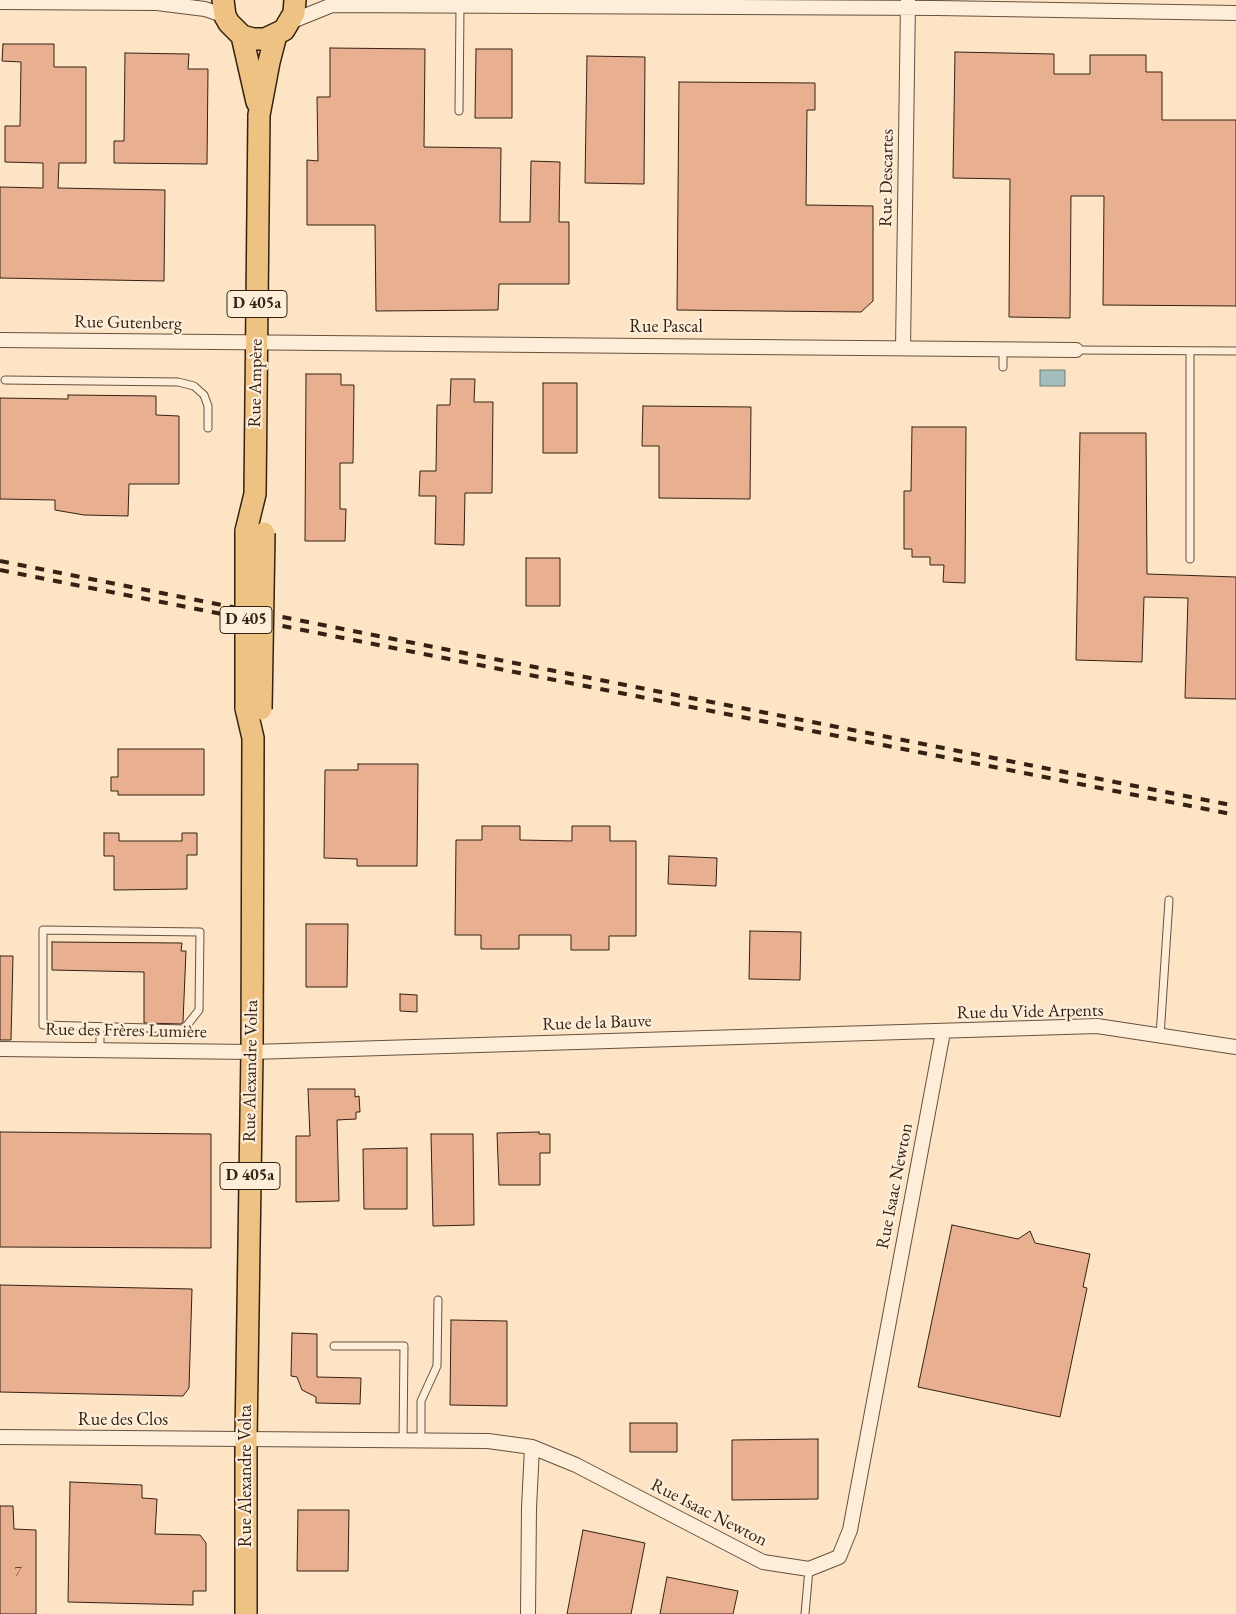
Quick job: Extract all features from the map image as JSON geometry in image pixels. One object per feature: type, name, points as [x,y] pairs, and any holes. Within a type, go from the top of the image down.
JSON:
[{"type":"main road","name":"Rue Ampère","points":[[255,532],[259,115],[269,62],[283,29],[294,14],[295,0]]},
{"type":"main road","points":[[224,8],[235,30],[242,36],[265,39],[283,29]]},
{"type":"main road","name":"Rue Ampère","points":[[242,36],[259,115]]},
{"type":"main road","name":"D 405","points":[[254,708],[255,532]]},
{"type":"main road","name":"Rue Alexandre Volta","points":[[246,1614],[246,1439],[252,1052],[254,708]]},
{"type":"street","points":[[157,3],[185,0]]},
{"type":"street","points":[[0,2],[96,1],[157,3],[205,9],[224,8]]},
{"type":"street","points":[[283,29],[326,2],[460,6],[490,3],[908,4],[1236,13]]},
{"type":"street","name":"Rue Descartes","points":[[903,348],[908,4]]},
{"type":"street","name":"Rue Gutenberg","points":[[0,340],[256,342]]},
{"type":"street","name":"Rue Pascal","points":[[256,342],[1076,350]]},
{"type":"street","name":"Rue du Vide Arpents","points":[[943,1032],[1097,1026],[1236,1047]]},
{"type":"street","name":"Rue de la Bauve","points":[[252,1052],[943,1032]]},
{"type":"street","name":"Rue Isaac Newton","points":[[246,1439],[488,1441],[532,1447],[576,1465],[763,1562],[809,1570],[839,1557],[850,1530],[943,1032]]},
{"type":"street","name":"Rue des Frères Lumière","points":[[0,1048],[252,1052]]},
{"type":"street","name":"Rue des Clos","points":[[0,1437],[246,1439]]},
{"type":"street","points":[[528,1614],[529,1508],[532,1447]]},
{"type":"lane","points":[[459,111],[460,6]]},
{"type":"lane","points":[[1003,349],[1003,367]]},
{"type":"lane","points":[[1076,350],[1236,351]]},
{"type":"lane","points":[[1190,351],[1190,560]]},
{"type":"lane","points":[[6,380],[178,382],[194,386],[204,395],[208,406],[208,428]]},
{"type":"lane","points":[[1160,1036],[1170,900]]},
{"type":"lane","points":[[43,930],[200,932],[199,1010],[184,1029],[100,1027],[43,1025],[43,930]]},
{"type":"lane","points":[[100,1027],[100,1050]]},
{"type":"lane","points":[[421,1440],[421,1401],[436,1366],[438,1300]]},
{"type":"lane","points":[[334,1346],[404,1346],[403,1440]]},
{"type":"lane","points":[[805,1614],[809,1570]]},
{"type":"water","points":[[1040,370],[1065,370],[1065,386],[1040,386]]},
{"type":"building","points":[[3,44],[54,44],[54,67],[86,67],[86,163],[59,163],[58,188],[165,190],[164,281],[0,278],[0,187],[43,188],[43,163],[5,162],[5,126],[20,126],[21,62],[2,61]]},
{"type":"building","points":[[330,48],[425,49],[424,147],[501,148],[500,222],[530,222],[531,161],[560,162],[559,222],[569,222],[569,284],[499,284],[498,310],[376,311],[375,225],[307,225],[307,160],[318,161],[317,97],[330,97]]},
{"type":"building","points":[[476,49],[512,49],[512,118],[475,118]]},
{"type":"building","points":[[955,52],[1054,54],[1054,74],[1090,74],[1090,55],[1146,55],[1146,72],[1162,72],[1162,120],[1236,120],[1236,306],[1103,305],[1104,196],[1071,196],[1070,318],[1009,317],[1010,179],[953,178]]},
{"type":"building","points":[[125,53],[189,54],[188,69],[208,69],[207,164],[114,163],[114,141],[124,141]]},
{"type":"building","points":[[587,56],[645,57],[644,184],[585,183]]},
{"type":"building","points":[[679,82],[815,83],[815,110],[807,110],[806,205],[873,206],[873,301],[861,312],[677,310]]},
{"type":"building","points":[[306,374],[341,374],[341,385],[354,385],[353,463],[340,463],[340,509],[346,509],[345,541],[305,541]]},
{"type":"building","points":[[451,379],[475,379],[474,402],[493,402],[492,493],[465,493],[464,545],[435,544],[436,496],[419,496],[420,471],[436,471],[437,405],[450,405]]},
{"type":"building","points":[[543,383],[577,383],[577,453],[543,453]]},
{"type":"building","points":[[68,395],[156,396],[156,415],[179,416],[179,484],[129,484],[128,516],[84,515],[55,510],[55,500],[0,499],[0,398],[68,399]]},
{"type":"building","points":[[643,406],[751,407],[750,499],[659,498],[659,446],[642,446]]},
{"type":"building","points":[[912,427],[966,427],[965,583],[943,582],[944,565],[930,565],[930,557],[912,557],[912,549],[904,549],[904,491],[911,491]]},
{"type":"building","points":[[1080,433],[1146,433],[1147,574],[1236,577],[1236,699],[1185,698],[1188,598],[1144,597],[1142,662],[1076,660]]},
{"type":"building","points":[[526,558],[560,558],[560,606],[526,606]]},
{"type":"building","points":[[118,749],[204,749],[204,795],[118,795],[118,791],[111,791],[111,777],[118,777]]},
{"type":"building","points":[[358,764],[418,764],[417,866],[357,866],[357,859],[324,858],[325,770],[358,770]]},
{"type":"building","points":[[482,826],[520,826],[520,840],[572,841],[572,826],[610,826],[610,841],[636,841],[636,936],[609,936],[609,950],[571,950],[571,935],[519,935],[519,949],[481,949],[481,935],[455,935],[456,840],[482,840]]},
{"type":"building","points":[[104,833],[119,833],[119,841],[182,841],[182,833],[197,833],[197,855],[187,855],[187,889],[114,890],[114,856],[104,856]]},
{"type":"building","points":[[669,856],[717,858],[716,886],[668,884]]},
{"type":"building","points":[[306,924],[348,924],[347,987],[306,987]]},
{"type":"building","points":[[750,931],[801,932],[800,980],[749,979]]},
{"type":"building","points":[[52,942],[182,943],[181,951],[186,951],[183,1022],[181,1024],[144,1023],[144,972],[52,970]]},
{"type":"building","points":[[0,956],[13,956],[11,1040],[0,1040]]},
{"type":"building","points":[[400,994],[417,995],[417,1012],[400,1011]]},
{"type":"building","points":[[308,1089],[355,1089],[355,1097],[359,1096],[360,1112],[356,1112],[356,1119],[337,1120],[339,1201],[296,1202],[296,1136],[310,1136]]},
{"type":"building","points":[[0,1132],[211,1134],[211,1248],[0,1247]]},
{"type":"building","points":[[539,1132],[539,1134],[550,1134],[550,1153],[540,1153],[540,1185],[499,1185],[497,1133]]},
{"type":"building","points":[[431,1134],[473,1134],[474,1225],[433,1226]]},
{"type":"building","points":[[407,1148],[407,1209],[364,1209],[363,1149]]},
{"type":"building","points":[[952,1225],[1018,1239],[1030,1231],[1035,1243],[1090,1254],[1083,1287],[1087,1288],[1060,1417],[918,1387]]},
{"type":"building","points":[[0,1285],[192,1289],[189,1388],[183,1396],[0,1392]]},
{"type":"building","points":[[451,1320],[507,1321],[507,1406],[450,1405]]},
{"type":"building","points":[[292,1333],[317,1334],[317,1377],[361,1378],[360,1404],[316,1403],[316,1397],[302,1390],[297,1377],[291,1376]]},
{"type":"building","points":[[630,1423],[677,1423],[677,1452],[630,1452]]},
{"type":"building","points":[[818,1439],[818,1499],[732,1500],[732,1440]]},
{"type":"building","points":[[70,1482],[142,1485],[142,1498],[157,1499],[155,1534],[200,1535],[206,1543],[206,1591],[193,1591],[193,1605],[68,1602]]},
{"type":"building","points":[[0,1506],[13,1506],[14,1529],[36,1530],[36,1614],[0,1614]]},
{"type":"building","points":[[298,1510],[349,1510],[348,1571],[297,1571]]},
{"type":"building","points":[[583,1530],[645,1543],[631,1614],[567,1614]]},
{"type":"building","points":[[667,1577],[738,1591],[733,1614],[660,1614]]},
{"type":"railway","points":[[0,561],[1236,806]]},
{"type":"railway","points":[[0,570],[1236,815]]}]
